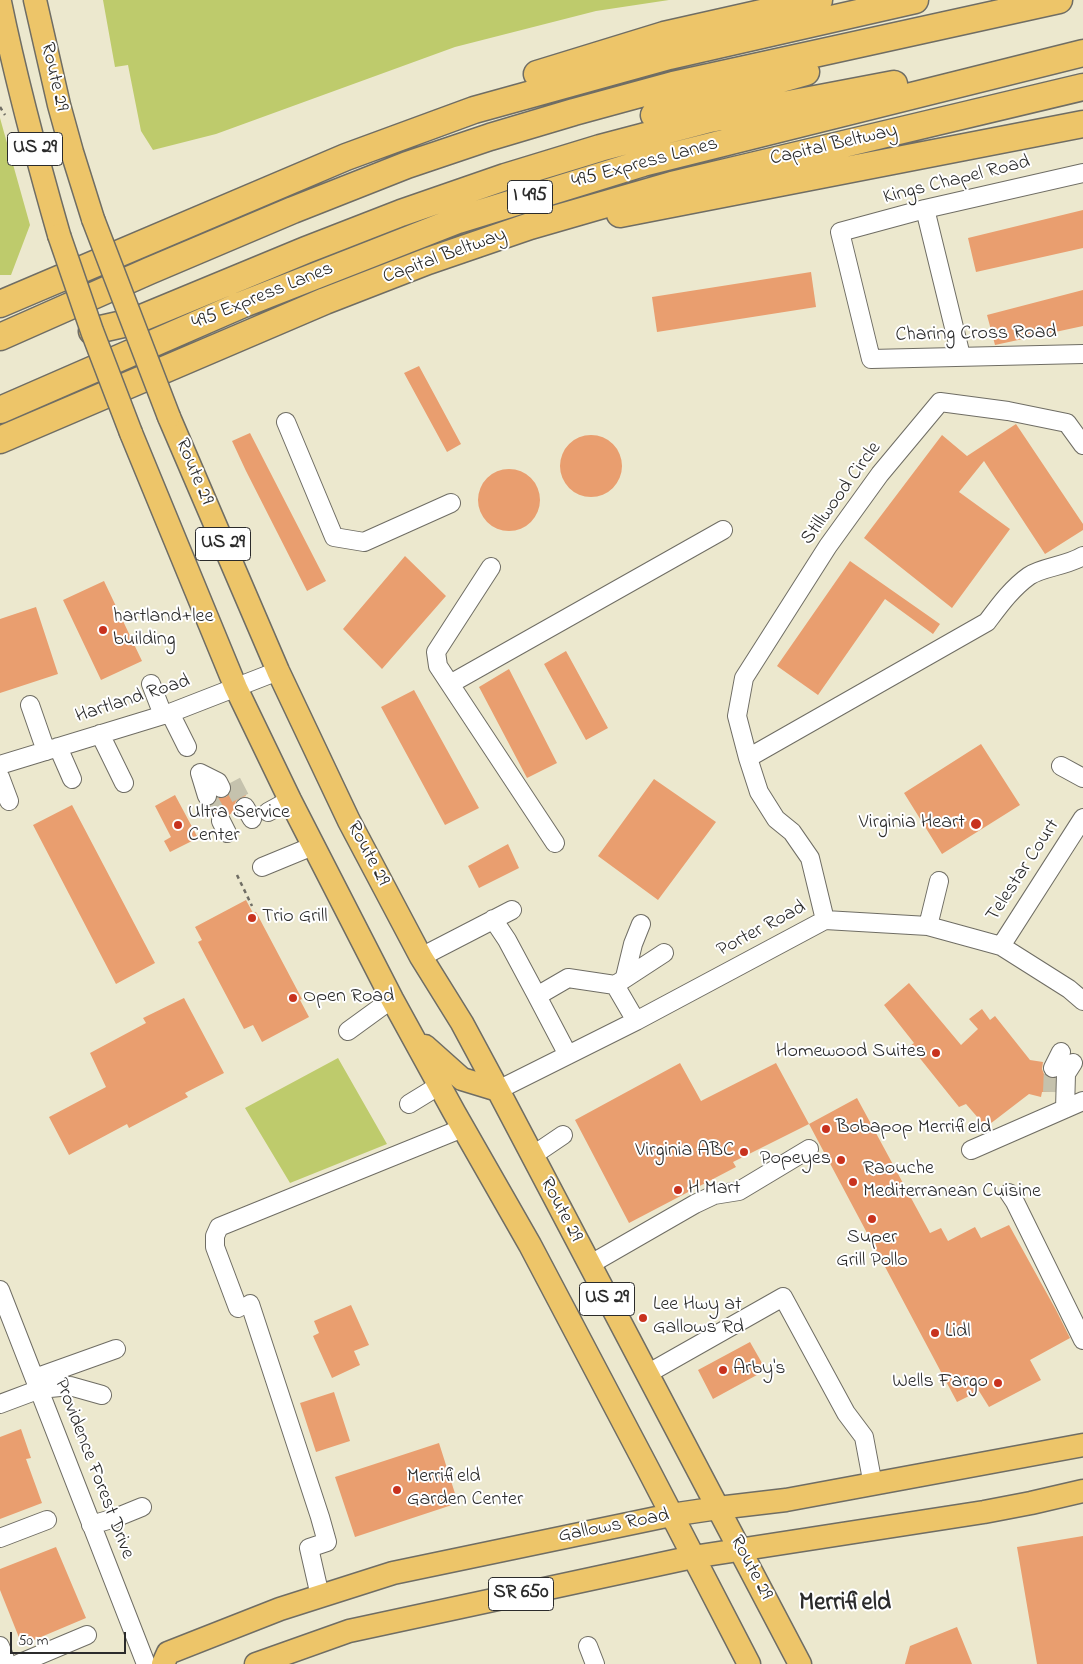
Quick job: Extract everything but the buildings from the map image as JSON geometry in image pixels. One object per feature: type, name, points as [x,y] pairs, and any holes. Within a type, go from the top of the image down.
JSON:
[{"type":"highway","points":[[0,304],[346,157],[441,112],[543,72],[664,35],[818,0]]},
{"type":"highway","points":[[346,157],[474,110],[574,82],[669,56],[915,0]]},
{"type":"highway","points":[[92,331],[183,292],[353,212],[529,151],[1059,0]]},
{"type":"highway","points":[[0,337],[293,210],[407,165],[490,137],[673,85],[1059,0]]},
{"type":"highway","points":[[183,292],[306,250],[401,213],[505,177],[600,148],[710,119],[791,102],[1083,51]]},
{"type":"highway","name":"495 Express Lanes","points":[[0,410],[241,305],[458,220],[643,163],[1083,51]]},
{"type":"highway","name":"Capital Beltway","points":[[0,440],[325,301],[530,226],[672,184],[1083,87]]},
{"type":"highway","points":[[530,226],[638,212],[1083,124]]},
{"type":"main road","name":"Route 29","points":[[35,0],[72,152],[93,218],[169,417],[278,671],[349,821],[421,957],[462,1023],[498,1090],[800,1664]]},
{"type":"main road","name":"Route 29","points":[[0,2],[6,64],[39,165],[59,235],[92,331],[131,433],[236,688],[313,846],[392,999],[530,1245],[749,1664]]},
{"type":"main road","points":[[6,64],[47,51]]},
{"type":"main road","points":[[413,1035],[462,1079],[498,1090]]},
{"type":"main road","name":"Gallows Road","points":[[163,1664],[168,1653],[280,1609],[393,1573],[671,1515],[786,1500],[1083,1445]]},
{"type":"main road","name":"SR 650","points":[[256,1664],[286,1659],[349,1631],[693,1558],[984,1512],[1083,1491]]},
{"type":"street","name":"Kings Chapel Road","points":[[871,359],[840,232],[925,209],[1083,173]]},
{"type":"street","points":[[925,209],[961,356]]},
{"type":"street","name":"Charing Cross Road","points":[[871,359],[1083,354]]},
{"type":"street","name":"Stillwood Circle","points":[[825,920],[810,858],[792,832],[776,819],[759,792],[737,716],[744,678],[828,546],[880,474],[940,402],[1008,411],[1067,423],[1083,445]]},
{"type":"street","points":[[286,422],[334,537],[364,542],[451,503]]},
{"type":"street","points":[[450,684],[723,530]]},
{"type":"street","points":[[748,758],[987,622],[1005,598],[1030,576],[1083,556]]},
{"type":"street","points":[[491,567],[436,652],[438,666],[556,843]]},
{"type":"street","name":"Hartland Road","points":[[0,765],[166,714],[278,671]]},
{"type":"street","points":[[151,684],[166,714],[187,746]]},
{"type":"street","points":[[30,705],[52,749],[72,779]]},
{"type":"street","points":[[100,734],[124,783]]},
{"type":"street","points":[[1060,766],[1083,778]]},
{"type":"street","points":[[200,773],[229,777],[220,789],[204,790],[200,773]]},
{"type":"street","points":[[0,777],[9,801]]},
{"type":"street","points":[[241,819],[290,800]]},
{"type":"street","name":"Telestar Court","points":[[1001,946],[1083,818]]},
{"type":"street","points":[[262,867],[313,846]]},
{"type":"street","points":[[928,926],[940,882]]},
{"type":"street","points":[[421,957],[512,910]]},
{"type":"street","points":[[493,919],[507,940],[568,1055]]},
{"type":"street","name":"Porter Road","points":[[498,1090],[636,1021],[825,920],[928,926],[1001,946],[1069,989],[1083,1001]]},
{"type":"street","points":[[636,1021],[620,981],[641,924]]},
{"type":"street","points":[[537,996],[568,978],[620,981],[664,953]]},
{"type":"street","points":[[348,1031],[392,999]]},
{"type":"street","points":[[1053,1068],[1067,1058],[1061,1111]]},
{"type":"street","points":[[409,1104],[440,1085]]},
{"type":"street","points":[[1052,1092],[1061,1111]]},
{"type":"street","points":[[971,1150],[1083,1101]]},
{"type":"street","points":[[320,1596],[309,1548],[327,1542],[320,1516],[244,1306],[215,1247],[215,1236],[219,1227],[463,1128]]},
{"type":"street","points":[[532,1156],[563,1135]]},
{"type":"street","points":[[589,1265],[695,1204],[714,1195],[739,1191],[809,1149]]},
{"type":"street","points":[[1008,1193],[1015,1202],[1083,1340]]},
{"type":"street","name":"Providence Forest Drive","points":[[0,1290],[146,1664]]},
{"type":"street","points":[[647,1374],[783,1297],[846,1413],[864,1436],[874,1485]]},
{"type":"street","points":[[0,1404],[37,1384],[116,1349]]},
{"type":"street","points":[[37,1384],[70,1386],[102,1395]]},
{"type":"street","points":[[91,1524],[115,1518],[142,1507]]},
{"type":"street","points":[[0,1538],[47,1520]]},
{"type":"street","points":[[18,1664],[87,1635]]},
{"type":"street","points":[[0,1646],[6,1664]]},
{"type":"street","points":[[588,1646],[595,1664]]},
{"type":"path","points":[[236,876],[252,906]]},
{"type":"green space","points":[[103,0],[669,0],[596,11],[455,47],[216,134],[153,150],[141,131],[128,65],[115,67]]},
{"type":"green space","points":[[0,118],[30,225],[11,275],[0,275]]},
{"type":"green space","points":[[338,1058],[387,1144],[290,1183],[245,1108]]},
{"type":"tunnel","points":[[232,782],[245,807]]},
{"type":"tunnel","points":[[207,796],[221,821]]},
{"type":"tunnel","points":[[1052,1092],[1053,1068]]},
{"type":"place","name":"hartland+lee building","points":[[103,630]]},
{"type":"place","name":"Virginia Heart","points":[[976,824]]},
{"type":"place","name":"Ultra Service Center","points":[[178,825]]},
{"type":"place","name":"Trio Grill","points":[[252,918]]},
{"type":"place","name":"Open Road","points":[[293,998]]},
{"type":"place","name":"Homewood Suites","points":[[936,1053]]},
{"type":"place","name":"Bobapop Merrifield","points":[[826,1129]]},
{"type":"place","name":"Virginia ABC","points":[[744,1152]]},
{"type":"place","name":"Popeyes","points":[[841,1160]]},
{"type":"place","name":"Raouche Mediterranean Cuisine","points":[[853,1182]]},
{"type":"place","name":"H Mart","points":[[678,1190]]},
{"type":"place","name":"Super Grill Pollo","points":[[872,1219]]},
{"type":"place","name":"Lee Hwy at Gallows Rd","points":[[643,1318]]},
{"type":"place","name":"Lidl","points":[[935,1333]]},
{"type":"place","name":"Arby's","points":[[723,1370]]},
{"type":"place","name":"Wells Fargo","points":[[998,1383]]},
{"type":"place","name":"Merrifield Garden Center","points":[[397,1490]]},
{"type":"district","name":"Merrifield","points":[[845,1605]]}]
